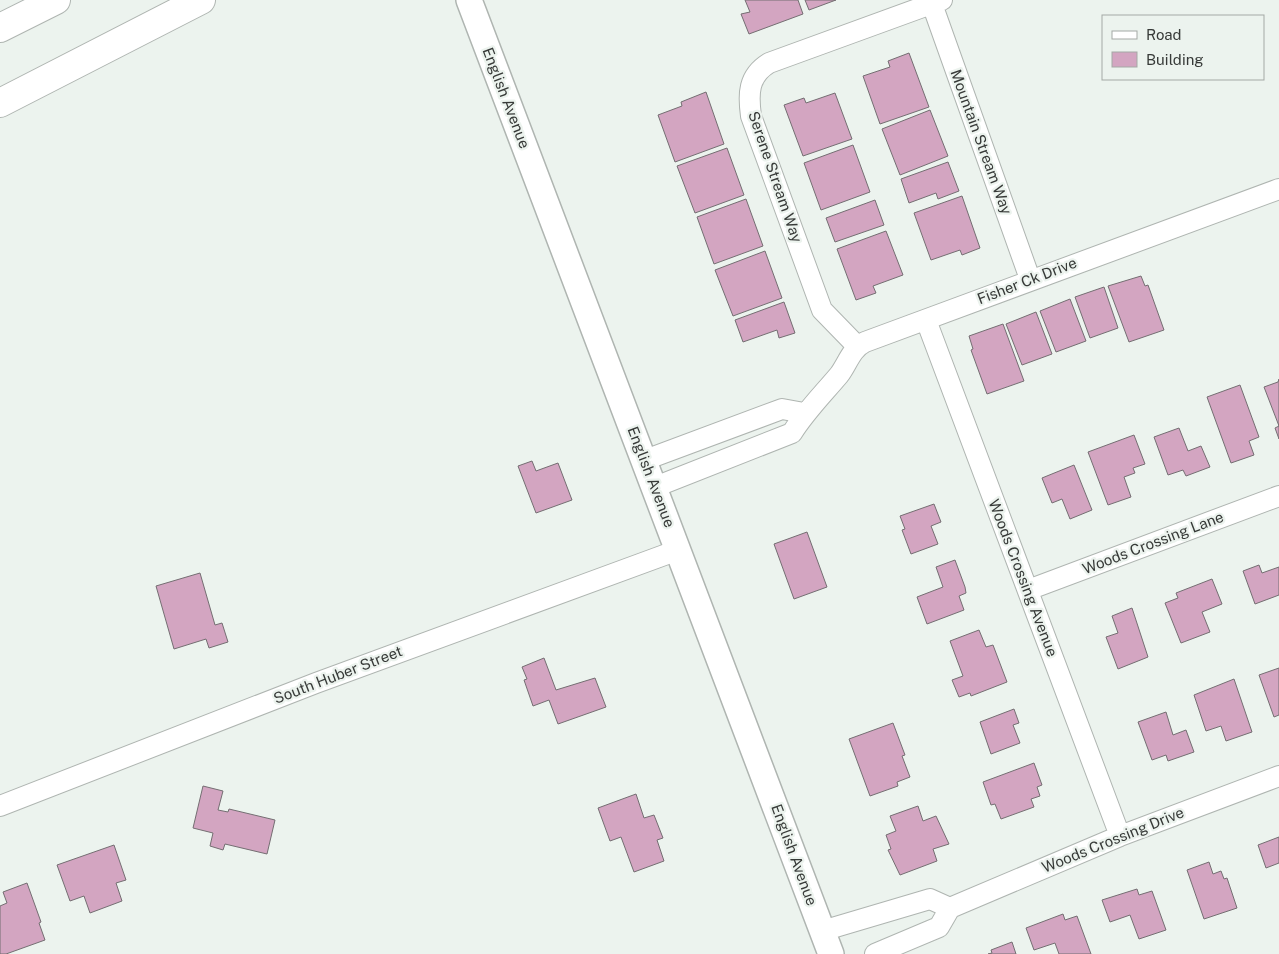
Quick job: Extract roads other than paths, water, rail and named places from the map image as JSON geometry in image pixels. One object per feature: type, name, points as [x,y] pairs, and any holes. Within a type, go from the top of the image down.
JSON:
[{"type":"highway","points":[[0,28],[56,0]]},
{"type":"highway","points":[[0,103],[201,0]]},
{"type":"street","name":"English Avenue","points":[[469,0],[831,954]]},
{"type":"street","name":"Mountain Stream Way","points":[[937,2],[1030,279]]},
{"type":"street","name":"Serene Stream Way","points":[[857,346],[822,310],[752,116],[748,96],[750,86],[760,68],[769,63],[937,2]]},
{"type":"street","name":"Fisher Ck Drive","points":[[857,346],[1030,279],[1279,189]]},
{"type":"street","name":"Woods Crossing Avenue","points":[[926,320],[1120,836]]},
{"type":"street","points":[[655,486],[792,433],[804,413],[840,373],[857,346]]},
{"type":"street","points":[[645,460],[782,409],[804,413]]},
{"type":"street","name":"Woods Crossing Lane","points":[[1028,590],[1279,496]]},
{"type":"street","name":"South Huber Street","points":[[0,806],[316,683],[678,550]]},
{"type":"street","name":"Woods Crossing Drive","points":[[950,908],[1120,836],[1279,776]]},
{"type":"street","points":[[822,931],[930,900],[950,908],[939,927],[874,954]]}]
